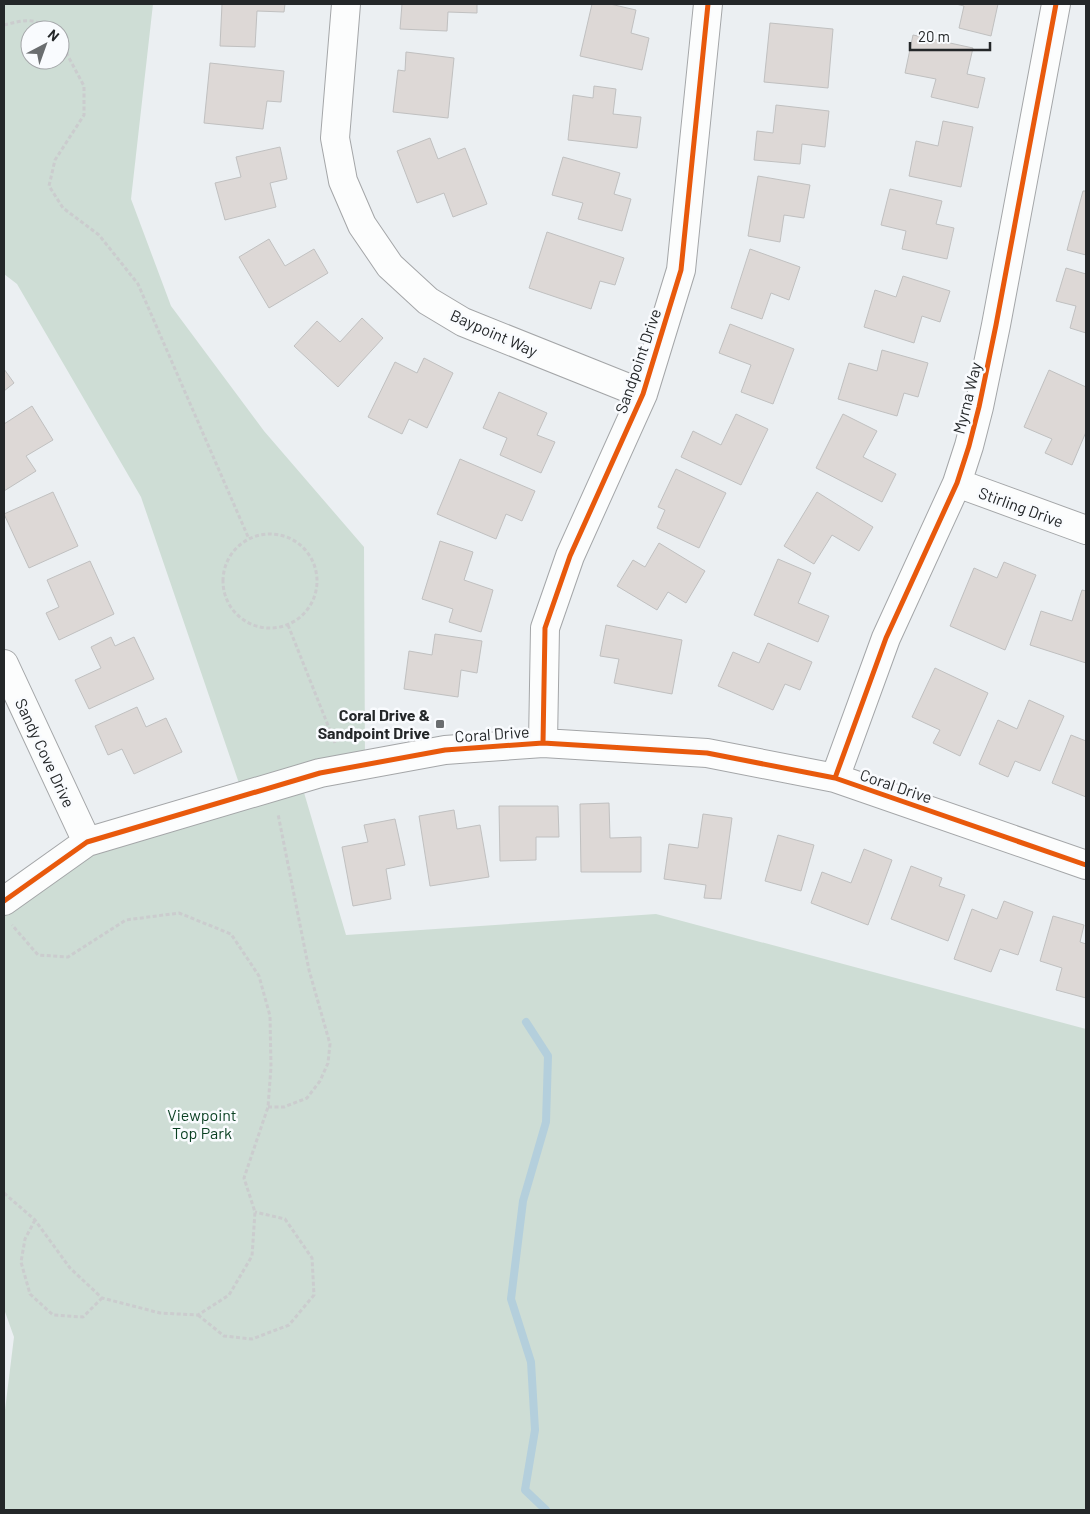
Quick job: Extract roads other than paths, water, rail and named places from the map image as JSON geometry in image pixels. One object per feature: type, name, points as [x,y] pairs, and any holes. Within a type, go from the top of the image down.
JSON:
[{"type":"street","name":"Baypoint Way","points":[[346,4],[335,138],[343,181],[362,225],[390,266],[428,301],[463,322],[643,394]]},
{"type":"street","name":"Sandpoint Drive","points":[[543,743],[545,628],[570,556],[643,394],[681,270],[708,4]]},
{"type":"street","name":"Myrna Way","points":[[835,778],[886,638],[957,483],[971,438],[988,365],[1056,4]]},
{"type":"street","name":"Stirling Drive","points":[[957,483],[1086,530]]},
{"type":"street","name":"Sandy Cove Drive","points":[[4,664],[86,842]]},
{"type":"street","name":"Coral Drive","points":[[7,912],[86,842],[320,772],[445,750],[543,743],[707,753],[835,778],[1086,865]]},
{"type":"waterway","points":[[526,1022],[548,1056],[546,1122],[523,1201],[511,1299],[531,1362],[535,1430],[525,1490],[546,1510]]},
{"type":"place","name":"Coral Drive & Sandpoint Drive","points":[[440,724]]},
{"type":"park label","name":"Viewpoint Top Park","points":[[202,1124]]}]
